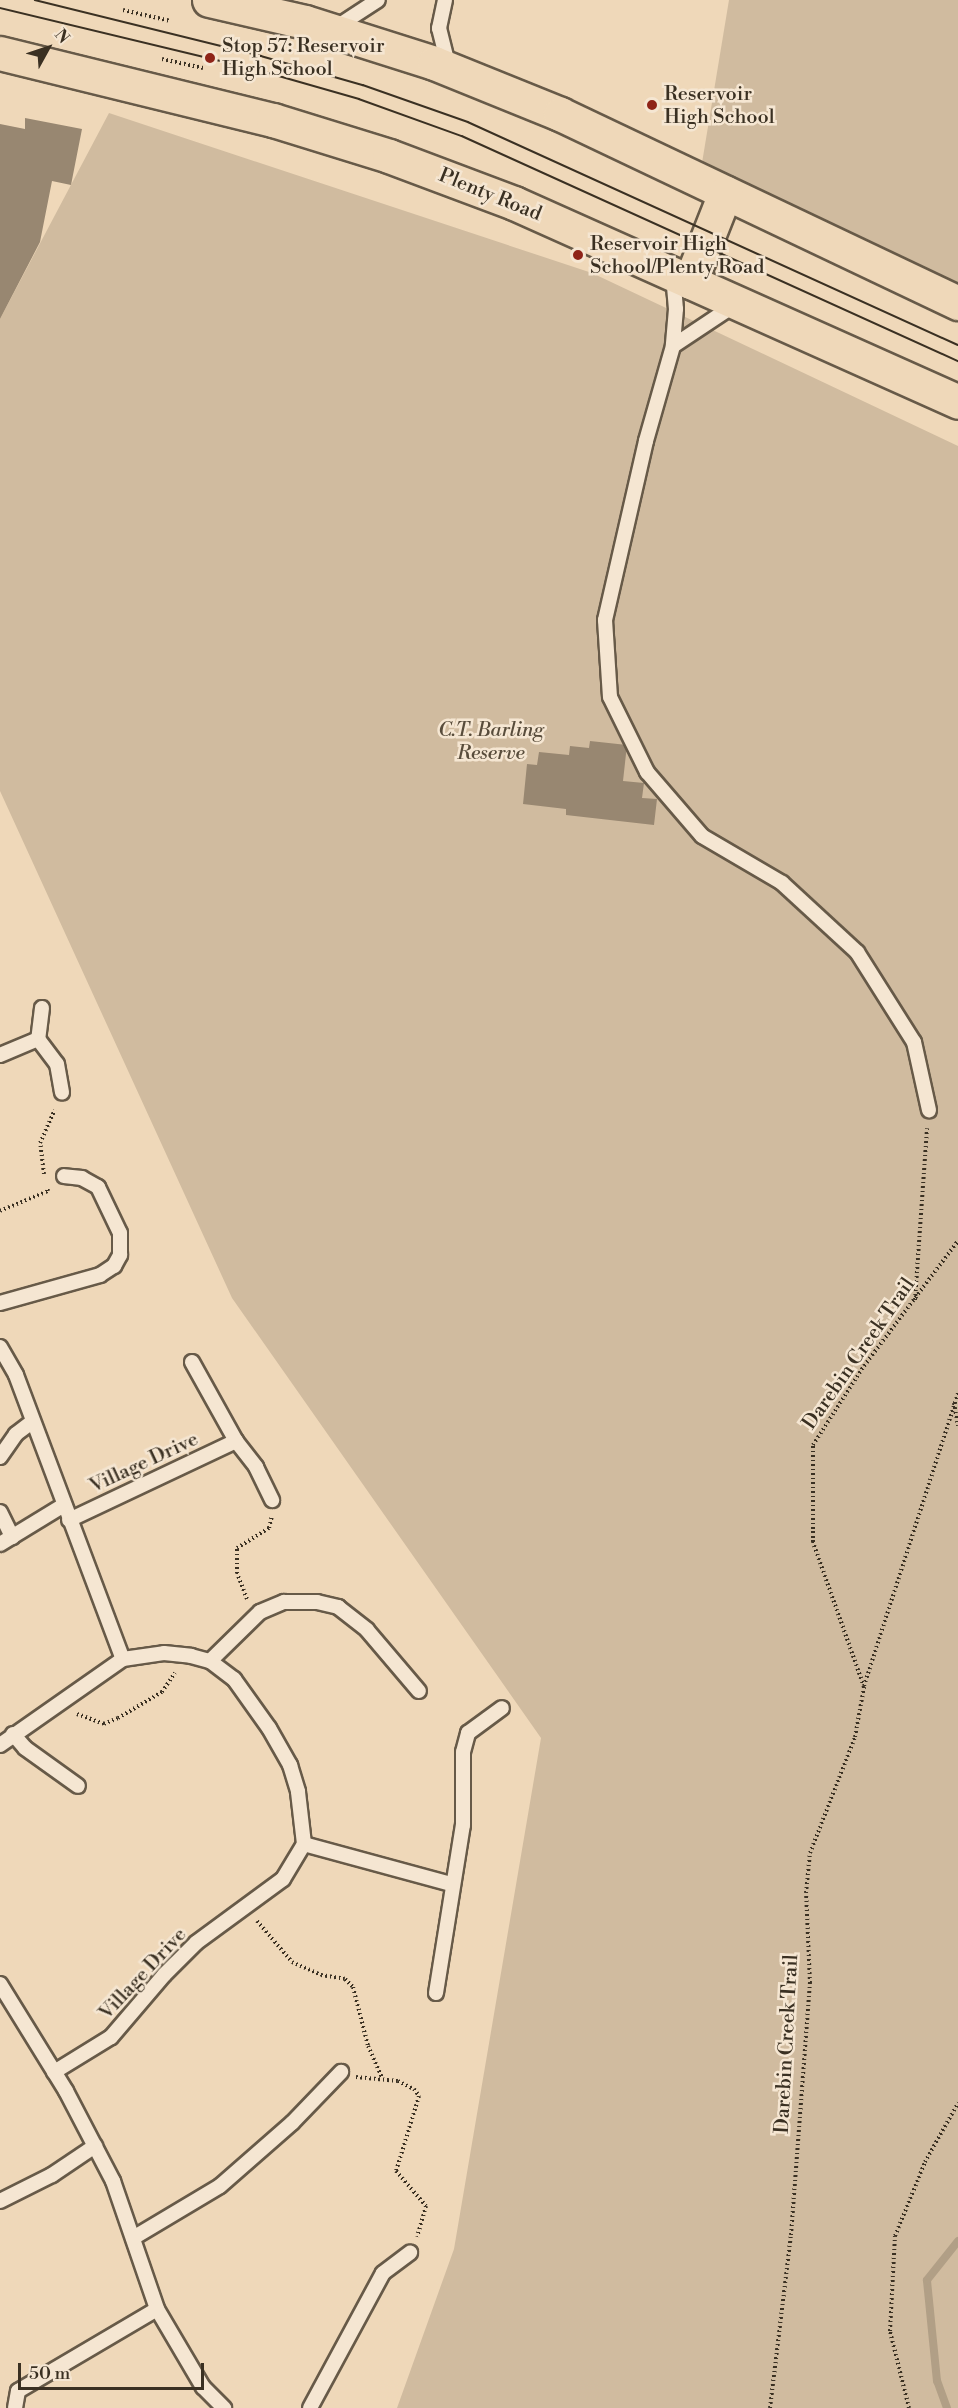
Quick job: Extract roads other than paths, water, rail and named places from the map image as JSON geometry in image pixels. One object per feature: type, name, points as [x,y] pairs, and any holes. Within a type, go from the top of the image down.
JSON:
[{"type":"highway","points":[[209,0],[331,31],[449,69],[560,114],[958,303]]},
{"type":"highway","name":"Plenty Road","points":[[0,53],[273,120],[389,156],[514,203],[958,402]]},
{"type":"highway","points":[[682,279],[725,193]]},
{"type":"lane","points":[[331,31],[378,0]]},
{"type":"lane","points":[[445,0],[439,28],[449,69]]},
{"type":"lane","points":[[682,279],[676,309],[673,346],[646,441],[605,620],[610,697],[647,772],[702,836],[782,883],[858,952],[914,1042],[929,1110]]},
{"type":"lane","points":[[673,346],[736,304]]},
{"type":"lane","points":[[42,1008],[38,1039],[57,1064],[62,1093]]},
{"type":"lane","points":[[0,1055],[38,1039]]},
{"type":"lane","points":[[0,1303],[100,1275],[114,1266],[120,1255],[120,1233],[98,1187],[82,1178],[64,1176]]},
{"type":"lane","points":[[0,1347],[33,1421],[123,1659]]},
{"type":"lane","points":[[192,1362],[236,1441],[256,1467],[272,1500]]},
{"type":"lane","points":[[0,1457],[16,1434],[33,1421]]},
{"type":"lane","name":"Village Drive","points":[[69,1520],[236,1441]]},
{"type":"lane","points":[[0,1512],[6,1541],[64,1505]]},
{"type":"lane","points":[[210,1661],[254,1617],[284,1602],[338,1607],[367,1630],[419,1691]]},
{"type":"lane","points":[[0,1745],[123,1659],[178,1655],[210,1661],[234,1678],[252,1702],[290,1765],[298,1792],[304,1844],[451,1884]]},
{"type":"lane","points":[[436,1993],[451,1884],[464,1825],[463,1752],[468,1733],[502,1708]]},
{"type":"lane","points":[[14,1734],[25,1748],[78,1786]]},
{"type":"lane","name":"Village Drive","points":[[54,2072],[111,2037],[172,1967],[244,1907],[284,1879],[304,1844]]},
{"type":"lane","points":[[2,1993],[54,2072],[95,2146],[133,2238],[157,2309],[203,2387],[224,2408]]},
{"type":"lane","points":[[133,2238],[220,2186],[292,2123],[339,2074]]},
{"type":"lane","points":[[0,2201],[52,2175],[95,2146]]},
{"type":"lane","points":[[310,2408],[383,2273],[410,2253]]},
{"type":"lane","points":[[15,2408],[18,2391],[157,2309]]},
{"type":"waterway","points":[[947,2408],[937,2381],[927,2280],[958,2241]]},
{"type":"tram line","points":[[35,0],[261,56],[363,85],[468,122],[958,345]]},
{"type":"tram line","points":[[0,8],[258,70],[359,99],[462,136],[958,361]]},
{"type":"place","name":"Stop 57: Reservoir High School","points":[[210,58]]},
{"type":"place","name":"Reservoir High School","points":[[652,105]]},
{"type":"place","name":"Reservoir High School/Plenty Road","points":[[578,255]]},
{"type":"park label","name":"C.T. Barling Reserve","points":[[491,742]]}]
